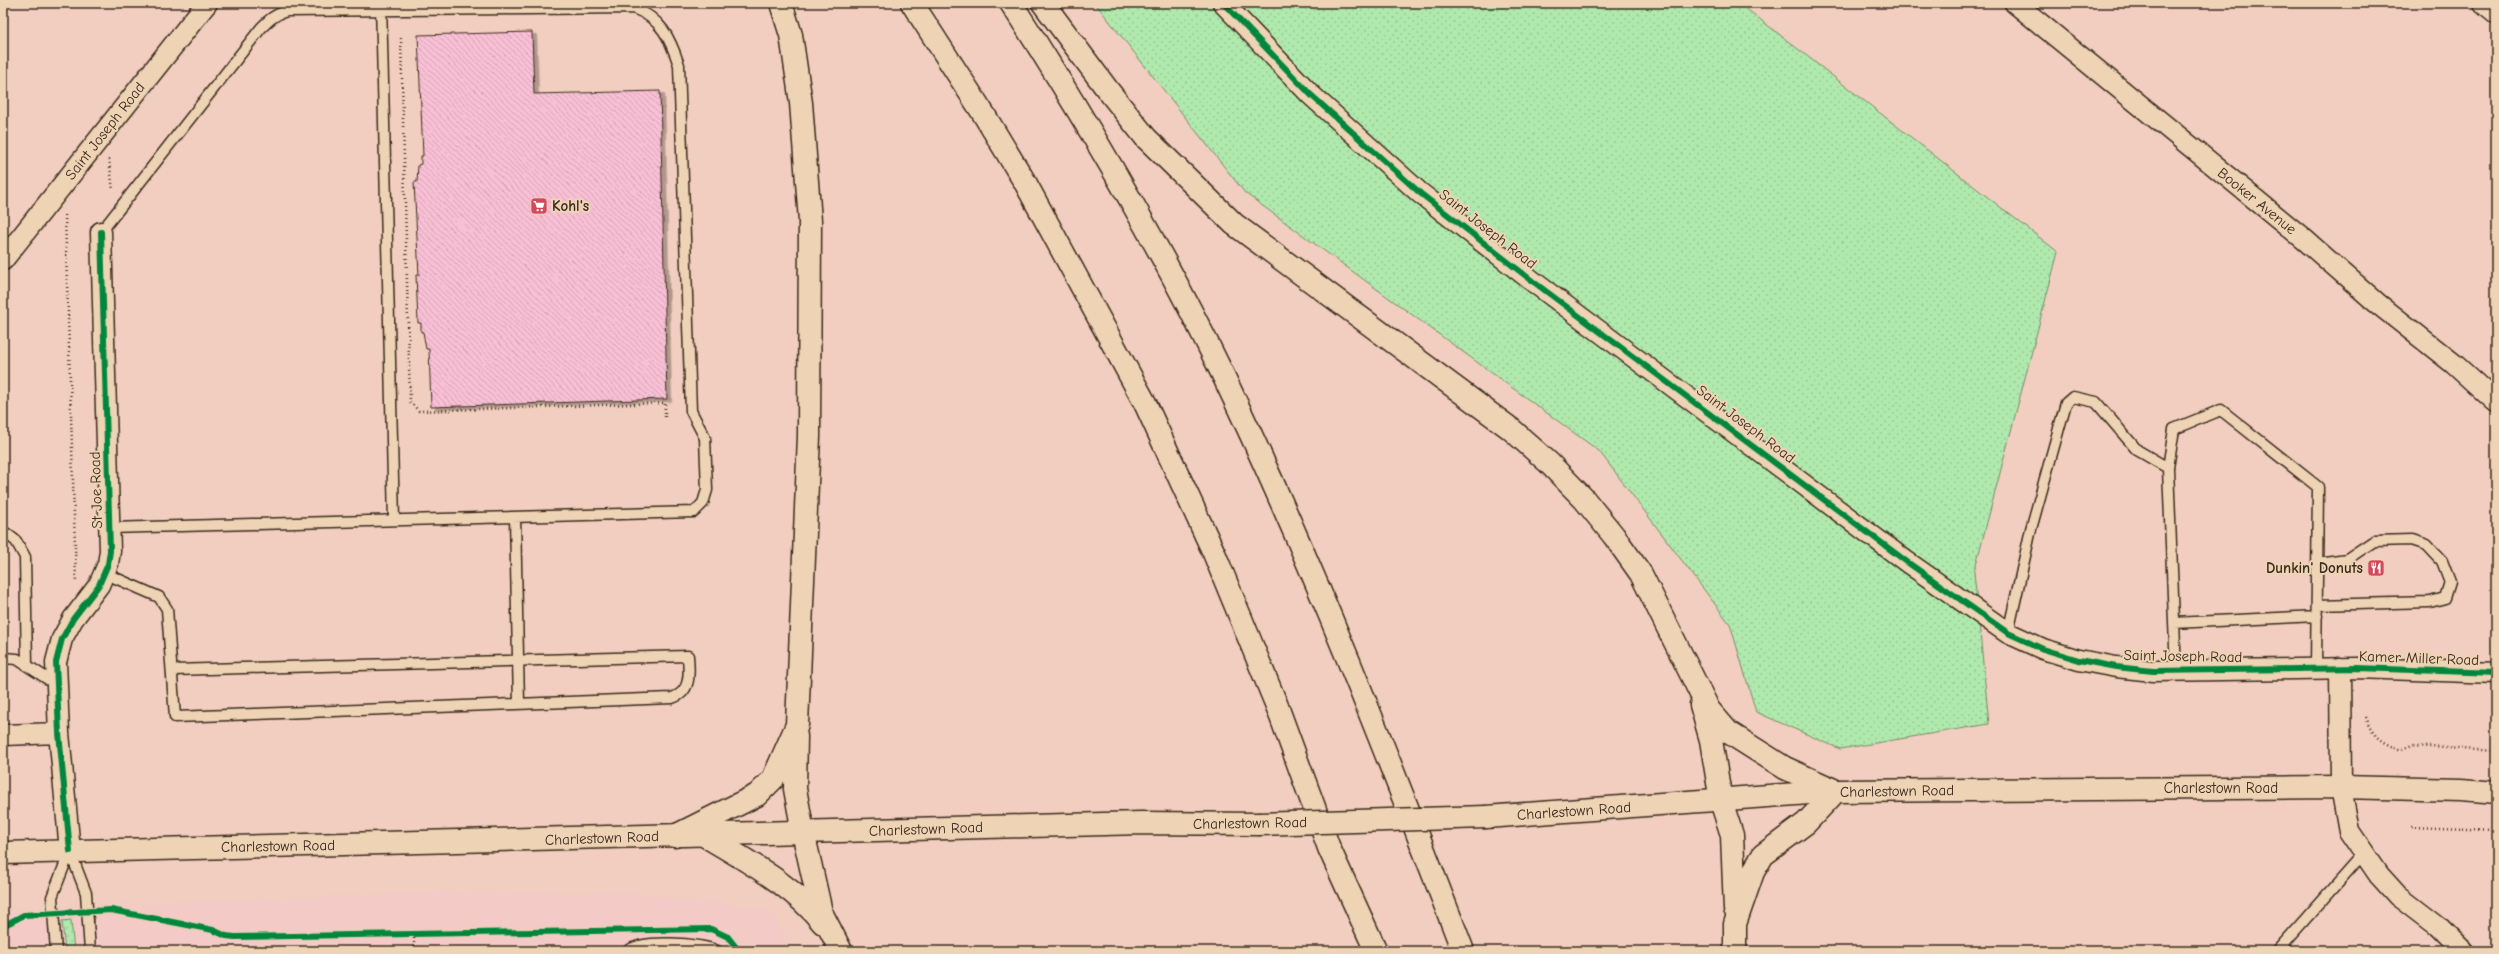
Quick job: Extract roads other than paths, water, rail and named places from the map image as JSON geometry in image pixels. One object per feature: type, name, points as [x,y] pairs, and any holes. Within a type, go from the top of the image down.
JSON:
[{"type":"main road","points":[[781,3],[791,35],[801,103],[810,220],[809,436],[795,789],[821,912],[841,951]]},
{"type":"main road","points":[[912,3],[967,88],[1026,184],[1144,403],[1214,553],[1276,706],[1329,848],[1376,951]]},
{"type":"main road","points":[[1012,3],[1110,165],[1222,373],[1298,537],[1369,705],[1463,951]]},
{"type":"main road","points":[[1043,3],[1106,89],[1146,138],[1234,224],[1324,293],[1469,396],[1511,429],[1559,473],[1601,520],[1641,574],[1709,710],[1728,732],[1785,768],[1836,791],[1806,823],[1763,855],[1753,872],[1736,924]]},
{"type":"main road","points":[[1696,686],[1711,740],[1721,801],[1732,835],[1736,924],[1735,951]]},
{"type":"main road","points":[[675,836],[757,795],[773,779],[797,725]]},
{"type":"main road","name":"Charlestown Road","points":[[3,854],[1141,823],[1258,824],[1486,817],[1721,801],[1836,791],[2341,787],[2462,790],[2496,793]]},
{"type":"main road","points":[[704,835],[760,870],[795,896],[814,911],[829,930]]},
{"type":"street","name":"Saint Joseph Road","points":[[3,260],[207,3]]},
{"type":"street","name":"Saint Joseph Road","points":[[1223,3],[1311,95],[1420,193],[1535,283],[1908,562],[2008,633],[2043,649],[2079,660],[2116,667],[2176,672],[2340,668]]},
{"type":"street","name":"Booker Avenue","points":[[2015,3],[2305,240],[2377,303],[2454,364],[2496,402]]},
{"type":"street","points":[[2484,3],[2496,13]]},
{"type":"street","name":"St Joe Road","points":[[70,851],[60,733],[56,662],[62,639],[73,619],[99,585],[110,551],[101,232]]},
{"type":"street","name":"Kamer Miller Road","points":[[2462,951],[2437,926],[2398,896],[2363,854],[2348,831],[2341,787],[2340,668],[2424,669],[2496,673]]},
{"type":"street","points":[[3,735],[60,733]]},
{"type":"lane","points":[[101,232],[271,18],[287,11],[381,7],[633,8],[646,13],[660,24],[672,43],[679,65],[691,411],[705,438],[707,490],[703,503],[694,512],[110,528]]},
{"type":"lane","points":[[381,7],[394,520]]},
{"type":"lane","points":[[2008,633],[2032,528],[2066,403],[2073,397],[2096,402],[2137,450],[2168,468]]},
{"type":"lane","points":[[2176,672],[2168,468],[2174,429],[2221,410],[2318,487],[2316,668]]},
{"type":"lane","points":[[515,517],[519,704]]},
{"type":"lane","points":[[3,531],[16,541],[25,557],[27,665]]},
{"type":"lane","points":[[2317,563],[2347,559],[2374,541],[2412,540],[2426,545],[2442,561],[2450,582],[2445,598],[2430,602],[2317,605]]},
{"type":"lane","points":[[104,573],[147,590],[164,602],[168,616],[173,670],[175,717],[672,698],[683,691],[689,681],[688,656],[173,670]]},
{"type":"lane","points":[[2174,624],[2317,616]]},
{"type":"lane","points":[[3,658],[17,659],[57,686]]},
{"type":"lane","points":[[56,951],[52,897],[70,851]]},
{"type":"lane","points":[[70,851],[86,893],[90,951]]},
{"type":"lane","points":[[2277,951],[2363,854]]},
{"type":"lane","points":[[628,951],[667,944],[709,946],[717,951]]},
{"type":"water","points":[[188,948],[191,951],[150,951]]},
{"type":"place","name":"Kohl's","points":[[539,206]]},
{"type":"place","name":"Dunkin' Donuts","points":[[2376,568]]}]
